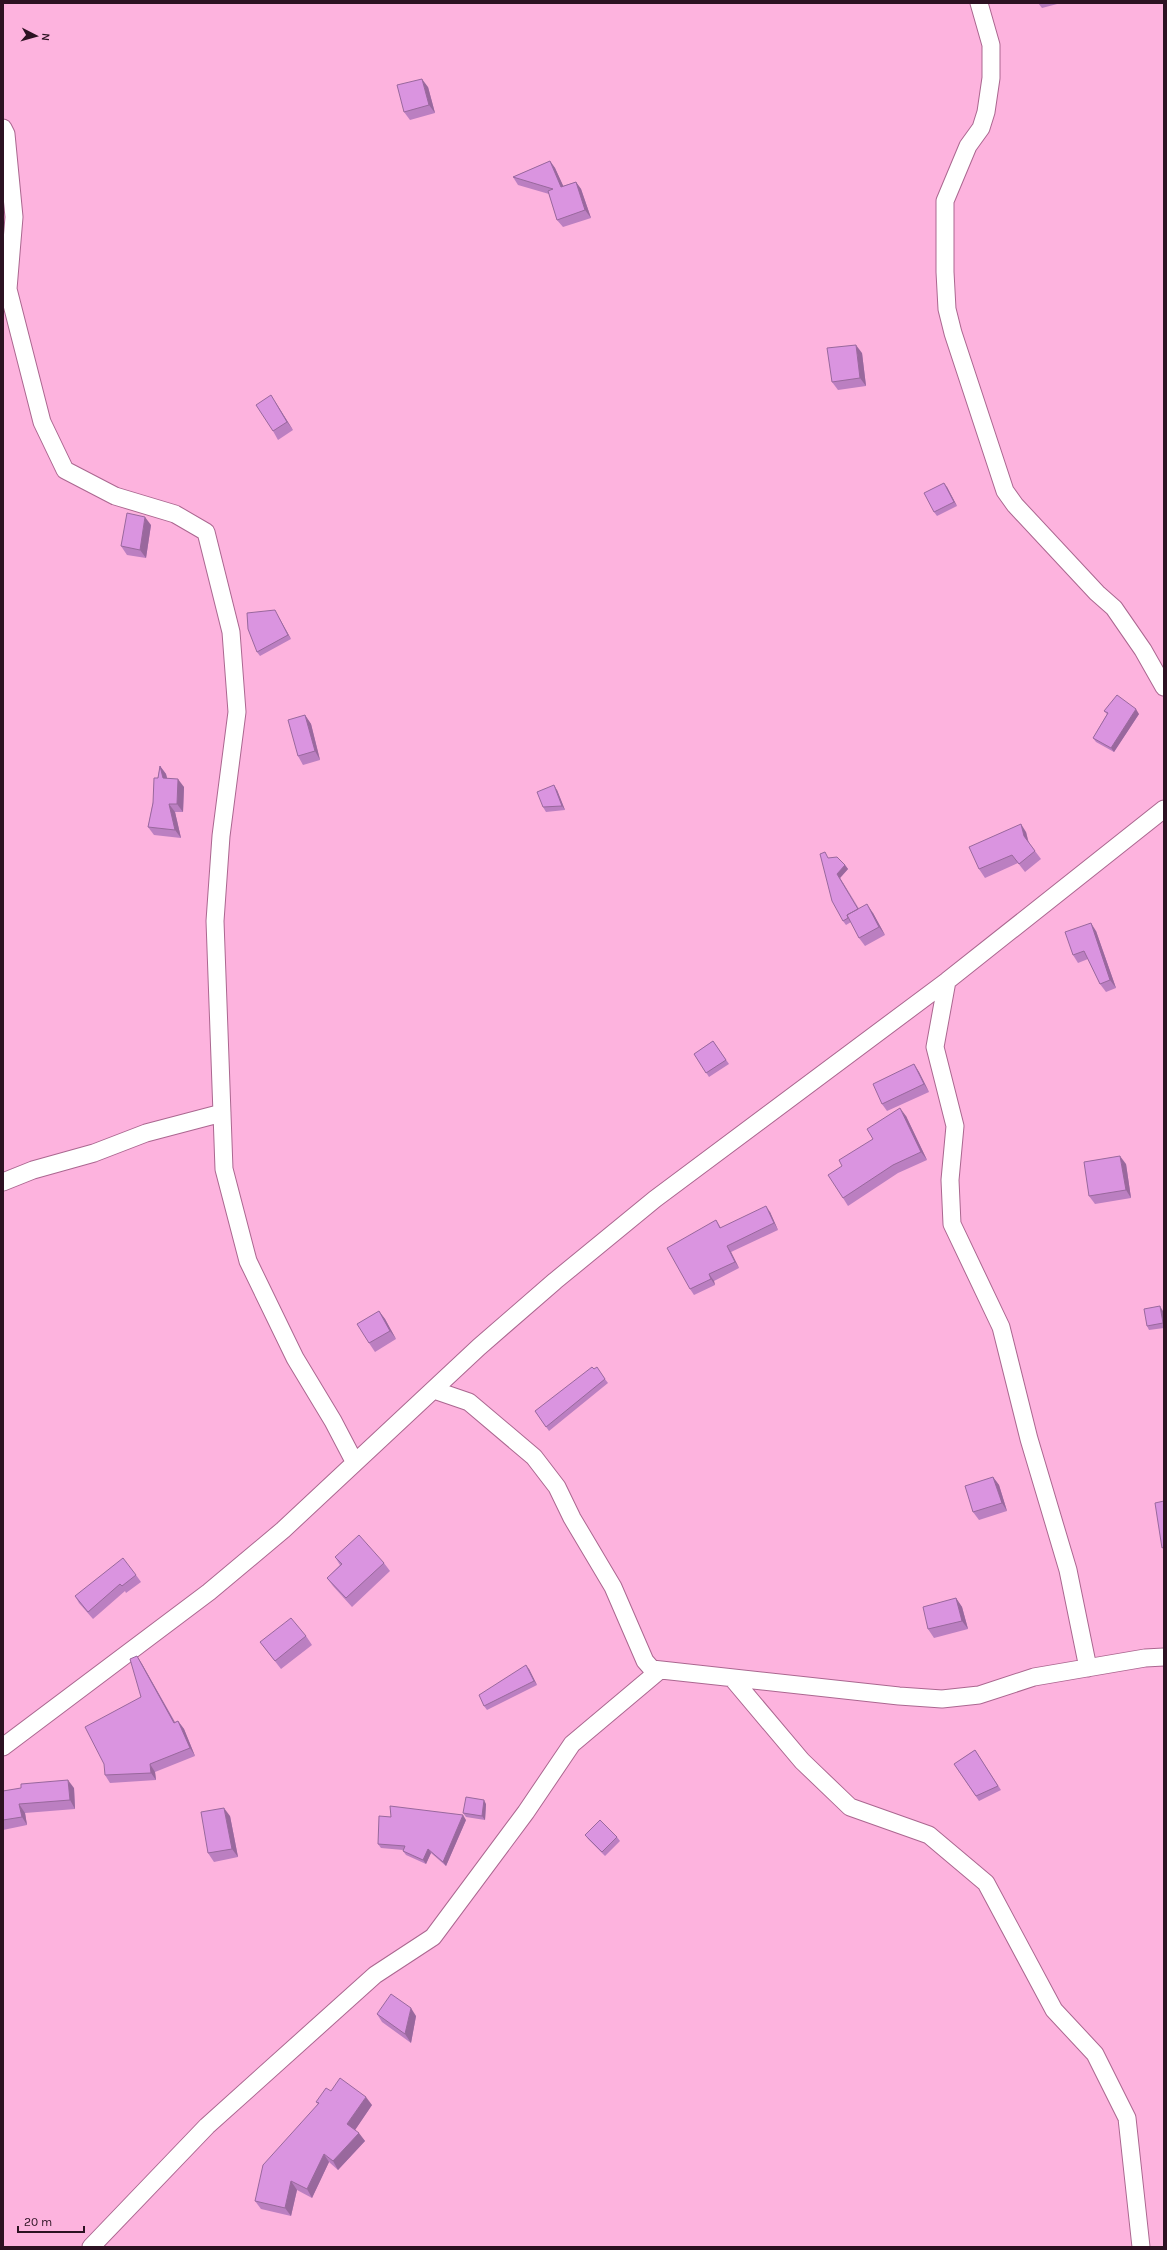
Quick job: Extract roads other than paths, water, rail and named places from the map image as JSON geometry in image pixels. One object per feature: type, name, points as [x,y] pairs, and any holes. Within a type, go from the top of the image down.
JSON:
[{"type":"street","points":[[979,3],[991,45],[991,78],[986,112],[981,128],[968,146],[945,201],[944,272],[946,309],[1005,491],[1015,505],[1092,588],[1114,608],[1143,650],[1164,688]]},
{"type":"street","points":[[3,128],[6,134],[14,216],[8,290],[42,422],[65,470],[115,496],[175,514],[206,532],[231,632],[237,712],[221,836],[215,921],[224,1169],[248,1262],[295,1358],[333,1421],[355,1463]]},
{"type":"street","points":[[3,1748],[209,1592],[283,1530],[434,1390],[555,1281],[655,1199],[947,981],[1164,809]]},
{"type":"street","points":[[947,981],[935,1047],[955,1126],[950,1180],[952,1224],[1001,1327],[1029,1439],[1068,1570],[1088,1668]]},
{"type":"street","points":[[3,1182],[33,1170],[94,1153],[146,1133],[222,1113]]},
{"type":"street","points":[[434,1390],[469,1402],[534,1457],[557,1487],[572,1518],[613,1587],[645,1661],[652,1669],[942,1698],[979,1695],[1034,1677],[1164,1656]]},
{"type":"street","points":[[91,2247],[207,2126],[375,1975],[433,1937],[526,1812],[572,1744],[660,1670]]},
{"type":"street","points":[[732,1678],[802,1761],[850,1807],[929,1835],[986,1883],[1054,2010],[1095,2054],[1127,2118],[1141,2247]]}]
